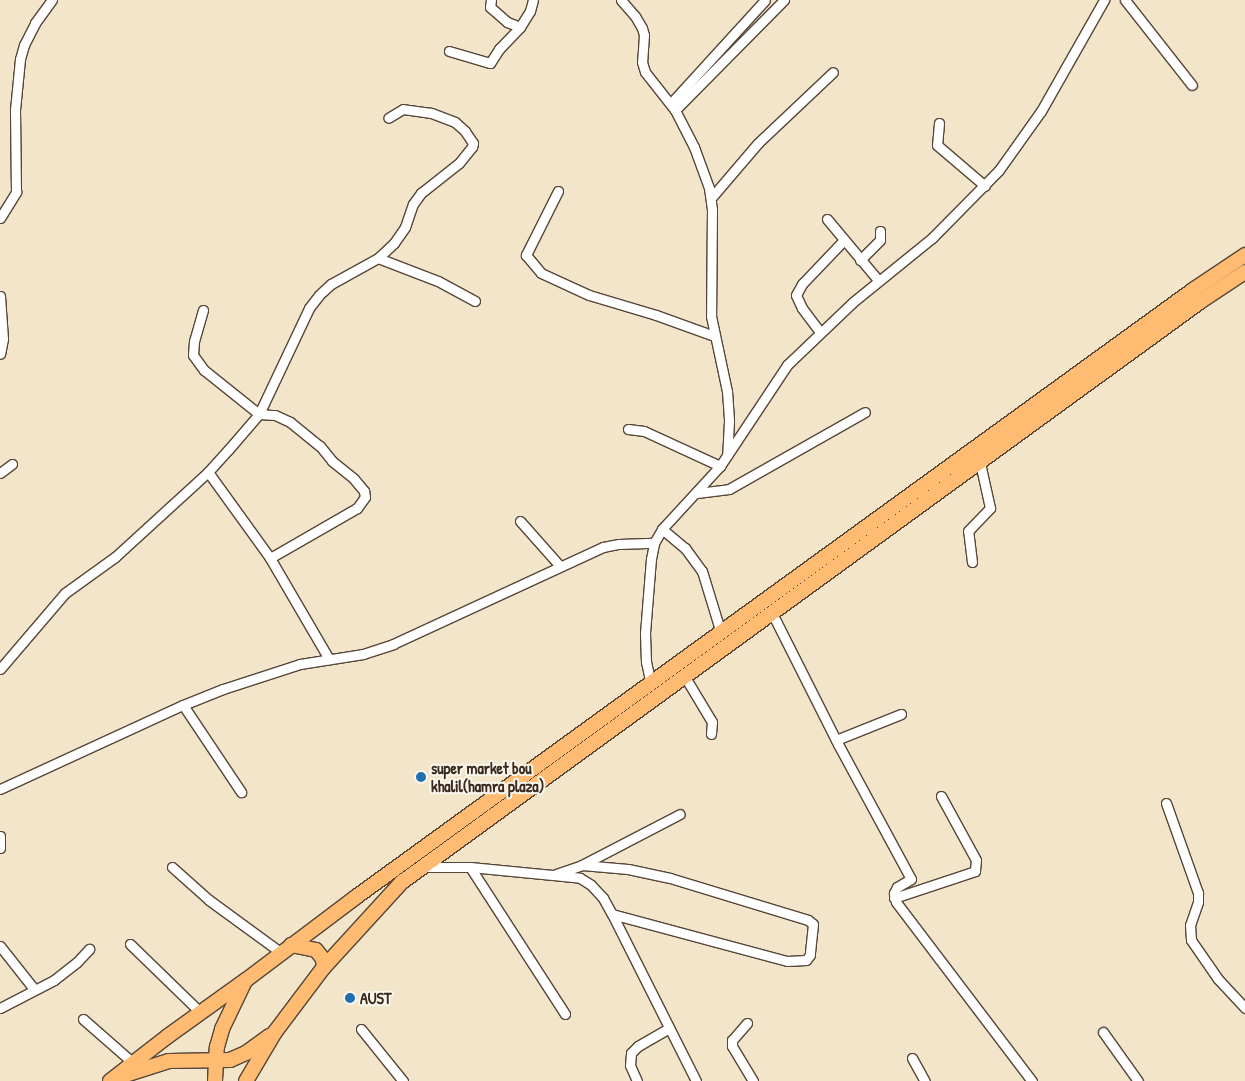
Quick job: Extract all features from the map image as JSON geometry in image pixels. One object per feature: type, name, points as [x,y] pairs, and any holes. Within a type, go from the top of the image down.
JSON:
[{"type":"highway","points":[[275,1032],[253,1048],[230,1060],[160,1063],[110,1081],[356,896],[651,685],[1193,290],[1245,255]]},
{"type":"highway","points":[[246,1081],[275,1032],[324,967],[402,882],[1245,272]]},
{"type":"highway","points":[[286,949],[316,950],[323,959],[324,967]]},
{"type":"highway","points":[[215,1081],[220,1034],[224,1021],[246,980]]},
{"type":"highway","points":[[220,1034],[224,1042],[231,1048],[253,1048]]},
{"type":"street","points":[[0,218],[16,192],[15,110],[20,59],[24,45],[35,23],[52,0]]},
{"type":"street","points":[[492,0],[490,7],[507,22],[520,27]]},
{"type":"street","points":[[449,51],[490,63],[499,49],[520,27],[530,11],[533,0]]},
{"type":"street","points":[[621,0],[635,16],[642,28],[644,35],[642,62],[645,72],[673,106],[704,170],[711,198],[710,306],[714,336],[727,391],[729,421],[727,456]]},
{"type":"street","points":[[673,106],[765,0]]},
{"type":"street","points":[[673,106],[784,0]]},
{"type":"street","points":[[651,685],[646,662],[645,633],[654,543],[662,529],[698,493],[720,466],[787,365],[820,332],[878,280],[932,238],[1000,170],[1041,112],[1104,0]]},
{"type":"street","points":[[1125,0],[1192,86]]},
{"type":"street","points":[[711,198],[758,143],[833,72]]},
{"type":"street","points":[[0,669],[65,593],[115,557],[208,472],[259,414],[300,325],[319,295],[331,284],[378,258],[394,242],[405,226],[413,204],[421,193],[459,163],[472,148],[472,143],[460,127],[431,114],[403,109],[388,118]]},
{"type":"street","points":[[940,123],[938,145],[985,186]]},
{"type":"street","points":[[558,191],[526,255],[541,273],[589,295],[656,315],[714,336]]},
{"type":"street","points":[[827,220],[878,280]]},
{"type":"street","points":[[860,260],[880,240],[880,231]]},
{"type":"street","points":[[820,332],[802,308],[796,295],[802,284],[844,242]]},
{"type":"street","points":[[378,258],[438,281],[475,301]]},
{"type":"street","points":[[0,296],[3,339],[0,354]]},
{"type":"street","points":[[203,310],[194,341],[193,355],[204,370],[259,414],[275,415],[290,422],[320,446],[336,466],[361,485],[365,497],[358,508],[270,558]]},
{"type":"street","points":[[698,493],[730,489],[865,412]]},
{"type":"street","points":[[628,428],[644,431],[720,466]]},
{"type":"street","points":[[972,562],[968,531],[990,508],[980,463]]},
{"type":"street","points":[[0,473],[12,464]]},
{"type":"street","points":[[208,472],[270,558],[329,659]]},
{"type":"street","points":[[520,521],[560,566]]},
{"type":"street","points":[[662,529],[685,548],[702,571],[720,633]]},
{"type":"street","points":[[0,789],[183,705],[278,670],[363,654],[393,644],[603,547],[619,544],[654,543]]},
{"type":"street","points":[[772,613],[836,740],[911,879],[897,887],[894,898]]},
{"type":"street","points":[[685,677],[712,722],[711,734]]},
{"type":"street","points":[[183,705],[241,792]]},
{"type":"street","points":[[836,740],[901,714]]},
{"type":"street","points":[[894,898],[975,871],[976,860],[941,796]]},
{"type":"street","points":[[1166,803],[1198,893],[1198,902],[1190,926],[1191,940],[1218,979],[1245,1008]]},
{"type":"street","points":[[553,875],[582,866],[680,814]]},
{"type":"street","points":[[0,836],[0,848]]},
{"type":"street","points":[[582,866],[628,869],[670,878],[808,920],[813,924],[810,955],[806,960],[788,962],[612,914]]},
{"type":"street","points":[[172,867],[209,900],[286,949]]},
{"type":"street","points":[[423,867],[470,867],[553,875],[580,878],[591,885],[603,898],[612,914],[696,1081]]},
{"type":"street","points":[[470,867],[565,1014]]},
{"type":"street","points":[[894,898],[937,958],[1032,1081]]},
{"type":"street","points":[[130,944],[200,1012]]},
{"type":"street","points":[[0,946],[34,989]]},
{"type":"street","points":[[0,1008],[67,971],[89,949]]},
{"type":"street","points":[[83,1020],[133,1063]]},
{"type":"street","points":[[747,1023],[732,1040],[732,1046],[752,1081]]},
{"type":"street","points":[[637,1081],[630,1065],[630,1053],[638,1046],[670,1028]]},
{"type":"street","points":[[360,1029],[403,1081]]},
{"type":"street","points":[[1103,1032],[1138,1081]]},
{"type":"street","points":[[912,1058],[925,1081]]},
{"type":"place","name":"super market bou khalil(hamra plaza)","points":[[421,777]]},
{"type":"place","name":"AUST","points":[[350,998]]}]
